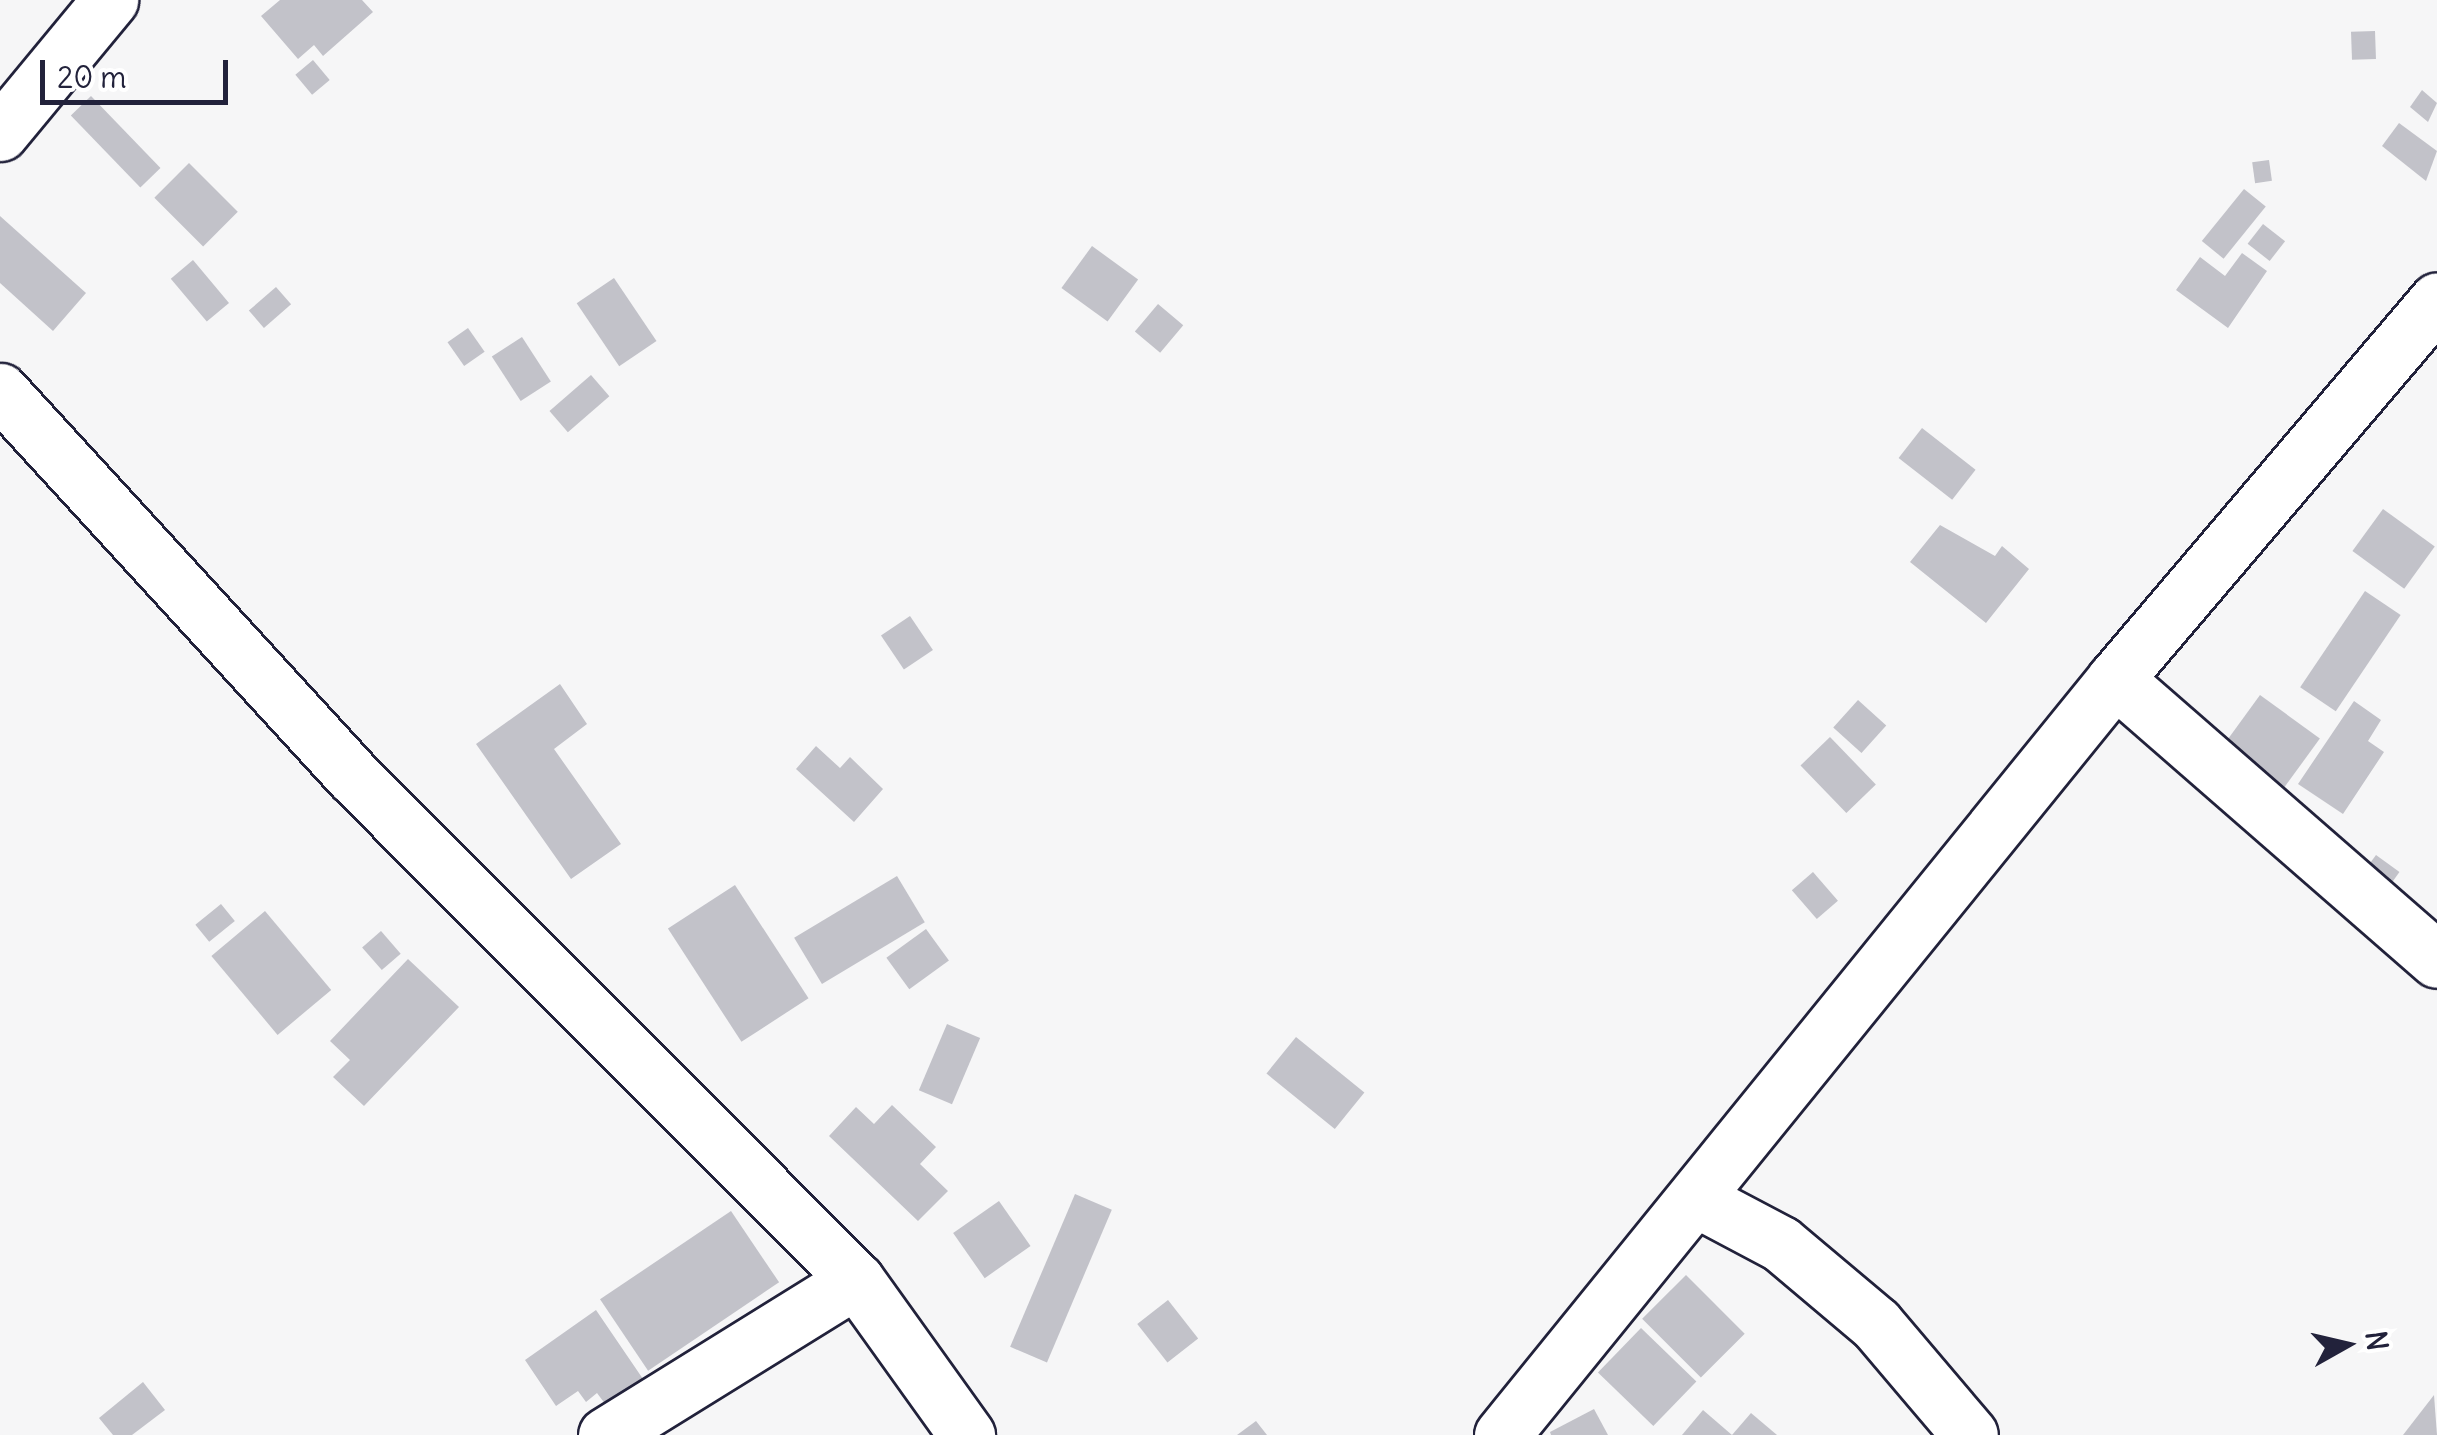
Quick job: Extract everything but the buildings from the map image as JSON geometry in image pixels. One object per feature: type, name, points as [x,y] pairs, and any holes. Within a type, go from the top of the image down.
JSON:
[{"type":"street","points":[[0,133],[110,0]]},
{"type":"street","points":[[1502,1435],[2115,679],[2437,300]]},
{"type":"street","points":[[0,391],[352,775],[856,1280],[967,1435]]},
{"type":"street","points":[[2115,679],[2437,960]]},
{"type":"street","points":[[1696,1198],[1781,1244],[1876,1324],[1970,1435]]},
{"type":"street","points":[[606,1435],[856,1280]]}]
